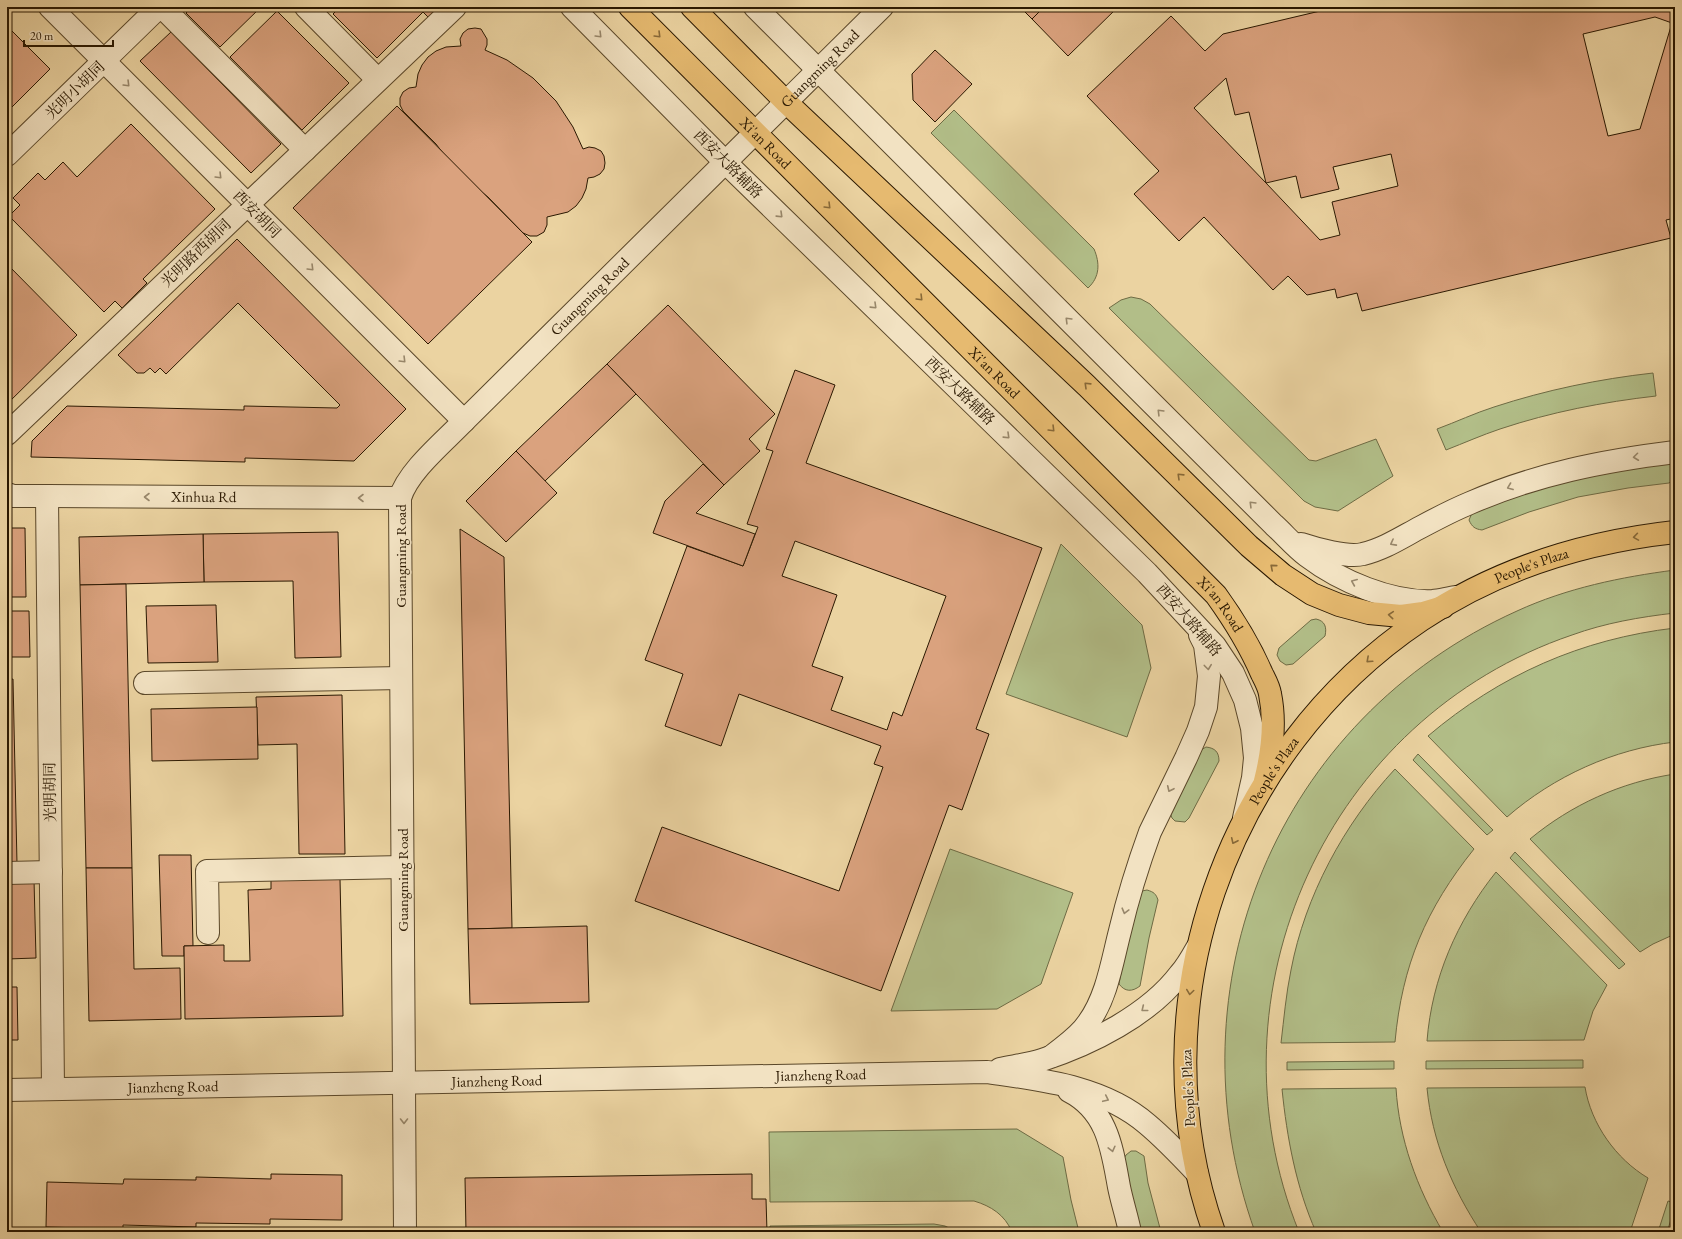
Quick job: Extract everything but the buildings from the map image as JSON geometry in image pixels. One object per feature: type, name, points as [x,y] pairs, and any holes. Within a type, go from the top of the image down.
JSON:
[{"type":"main road","name":"Xi'an Road","points":[[630,7],[1216,595],[1237,625],[1270,693],[1273,721],[1273,746],[1265,781]]},
{"type":"main road","points":[[692,7],[786,102],[1087,386],[1249,546],[1283,575],[1312,594],[1339,606],[1369,613],[1402,616],[1422,613],[1452,602]]},
{"type":"main road","name":"People's Plaza","points":[[1214,1232],[1197,1173],[1190,1128],[1186,1083],[1186,1038],[1190,993],[1197,948],[1209,904],[1224,862],[1243,821],[1265,781],[1291,744],[1319,709],[1385,646],[1421,620],[1502,576],[1546,559],[1606,543],[1636,537],[1675,532]]},
{"type":"street","name":"西安胡同","points":[[50,7],[464,421]]},
{"type":"street","name":"光明小胡同","points":[[7,155],[159,7]]},
{"type":"street","points":[[162,7],[304,150]]},
{"type":"street","points":[[306,7],[378,80]]},
{"type":"street","name":"光明路西胡同","points":[[7,434],[455,7]]},
{"type":"street","name":"西安大路辅路","points":[[572,7],[725,162],[1142,567],[1215,646],[1232,673],[1245,700],[1252,728],[1255,758],[1253,778],[1243,821]]},
{"type":"street","points":[[755,7],[1274,525],[1306,555],[1325,569],[1378,593],[1407,599],[1452,602]]},
{"type":"street","name":"Guangming Road","points":[[405,1232],[400,498],[404,487],[411,476],[464,421],[882,7]]},
{"type":"street","points":[[1274,525],[1298,544],[1328,552],[1362,555],[1389,545],[1470,503],[1520,484],[1571,468],[1624,458],[1675,452]]},
{"type":"street","name":"Xinhua Rd","points":[[7,494],[13,496],[400,498]]},
{"type":"street","name":"光明胡同","points":[[47,496],[53,1089]]},
{"type":"street","points":[[1052,1056],[1072,1040],[1088,1024],[1101,999],[1111,969],[1133,881],[1145,848],[1169,792],[1198,731],[1206,707],[1209,676],[1205,645],[1190,618]]},
{"type":"street","points":[[145,683],[401,678]]},
{"type":"street","points":[[208,933],[207,871],[403,867]]},
{"type":"street","points":[[7,873],[51,872]]},
{"type":"street","points":[[987,1072],[1042,1060],[1101,1035],[1134,1017],[1158,998],[1180,974],[1197,948]]},
{"type":"street","points":[[987,1072],[1050,1082],[1100,1096],[1124,1107],[1147,1123],[1197,1173]]},
{"type":"street","name":"Jianzheng Road","points":[[7,1090],[987,1072]]},
{"type":"street","points":[[1050,1082],[1072,1093],[1090,1107],[1103,1124],[1109,1138],[1119,1189],[1130,1232]]},
{"type":"green space","points":[[954,110],[1094,249],[1098,270],[1095,279],[1088,288],[931,133]]},
{"type":"green space","points":[[1131,297],[1141,299],[1150,304],[1309,460],[1316,461],[1376,439],[1393,476],[1338,511],[1315,507],[1304,501],[1109,308],[1121,300]]},
{"type":"green space","points":[[1653,373],[1656,396],[1616,401],[1538,418],[1493,431],[1446,450],[1437,429],[1487,409],[1533,395],[1613,378]]},
{"type":"green space","points":[[1672,463],[1675,465],[1675,479],[1669,483],[1628,488],[1578,497],[1529,512],[1482,530],[1474,527],[1469,520],[1473,511],[1573,477]]},
{"type":"green space","points":[[1061,544],[1142,625],[1151,668],[1127,737],[1006,694]]},
{"type":"green space","points":[[1675,570],[1675,613],[1623,621],[1584,631],[1572,635],[1486,675],[1413,730],[1353,797],[1308,875],[1278,960],[1266,1050],[1273,1141],[1299,1232],[1255,1232],[1231,1139],[1225,1046],[1236,956],[1263,870],[1305,790],[1362,719],[1433,659],[1517,611],[1555,596],[1594,584]]},
{"type":"green space","points":[[1316,619],[1325,625],[1325,636],[1293,664],[1286,665],[1280,661],[1277,655],[1279,648],[1311,620]]},
{"type":"green space","points":[[1675,628],[1675,742],[1630,751],[1607,758],[1586,767],[1544,789],[1507,817],[1428,736],[1455,714],[1484,695],[1543,663],[1607,641],[1640,633]]},
{"type":"green space","points":[[1206,747],[1212,748],[1216,751],[1219,761],[1189,818],[1185,822],[1175,821],[1170,813],[1201,750]]},
{"type":"green space","points":[[1418,754],[1493,830],[1487,835],[1413,760]]},
{"type":"green space","points":[[1395,769],[1474,849],[1442,894],[1419,939],[1410,963],[1404,988],[1398,1014],[1395,1042],[1281,1043],[1286,997],[1297,942],[1317,888],[1343,837],[1376,790]]},
{"type":"green space","points":[[1675,774],[1675,934],[1640,952],[1530,839],[1562,816],[1598,797],[1635,783]]},
{"type":"green space","points":[[950,849],[1073,893],[1041,984],[997,1009],[891,1011]]},
{"type":"green space","points":[[1515,852],[1625,964],[1619,969],[1510,858]]},
{"type":"green space","points":[[1496,872],[1607,985],[1593,1011],[1584,1040],[1427,1041],[1434,995],[1449,951],[1469,910]]},
{"type":"green space","points":[[1147,890],[1154,894],[1158,900],[1140,986],[1131,990],[1126,990],[1119,984],[1128,933],[1138,894]]},
{"type":"green space","points":[[1583,1060],[1583,1068],[1426,1069],[1426,1061]]},
{"type":"green space","points":[[1394,1061],[1394,1069],[1287,1070],[1287,1062]]},
{"type":"green space","points":[[1585,1087],[1593,1114],[1607,1139],[1626,1161],[1648,1178],[1630,1232],[1481,1232],[1452,1181],[1445,1163],[1433,1127],[1427,1088]]},
{"type":"green space","points":[[1396,1088],[1401,1126],[1411,1163],[1417,1181],[1443,1232],[1316,1232],[1303,1198],[1293,1162],[1282,1089]]},
{"type":"green space","points":[[1017,1129],[1063,1157],[1079,1232],[1012,1232],[1006,1221],[997,1212],[974,1201],[770,1202],[769,1132]]},
{"type":"green space","points":[[1131,1151],[1136,1151],[1144,1156],[1148,1183],[1161,1232],[1139,1232],[1123,1160]]},
{"type":"green space","points":[[1668,1201],[1675,1203],[1675,1207],[1667,1232],[1658,1232]]},
{"type":"green space","points":[[934,1224],[945,1226],[957,1232],[770,1232],[770,1226]]}]
